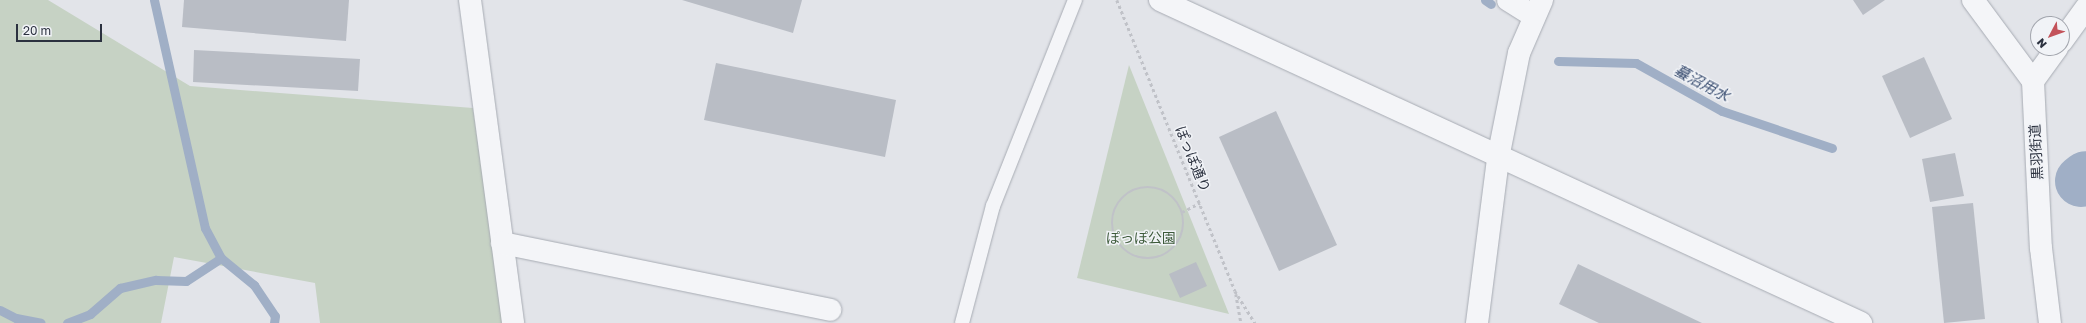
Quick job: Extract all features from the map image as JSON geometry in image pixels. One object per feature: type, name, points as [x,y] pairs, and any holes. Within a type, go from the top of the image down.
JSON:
[{"type":"street","points":[[470,0],[513,323]]},
{"type":"street","points":[[1160,0],[1498,158],[1861,323]]},
{"type":"street","points":[[1477,323],[1498,158],[1519,53],[1538,8],[1508,0]]},
{"type":"street","points":[[1973,0],[2033,81],[2051,56]]},
{"type":"street","points":[[2070,30],[2086,8]]},
{"type":"street","name":"黒羽街道","points":[[2033,81],[2040,248],[2050,323]]},
{"type":"street","points":[[502,243],[830,310]]},
{"type":"lane","points":[[962,323],[993,206],[1075,0]]},
{"type":"path","name":"ぽっぽ通り","points":[[1117,0],[1235,291],[1254,323]]},
{"type":"path","points":[[1141,188],[1158,188],[1169,194],[1178,202],[1182,212],[1184,224],[1182,236],[1167,254],[1156,258],[1133,255],[1123,249],[1112,228],[1117,204],[1124,196],[1141,188]]},
{"type":"path","points":[[1182,212],[1200,203]]},
{"type":"path","points":[[1235,291],[1241,323]]},
{"type":"green space","points":[[0,0],[48,0],[190,86],[473,108],[504,323],[320,323],[315,283],[174,257],[161,323],[0,323]]},
{"type":"green space","name":"ぽっぽ公園","points":[[1129,65],[1229,314],[1077,278]]},
{"type":"building","points":[[184,0],[349,0],[346,41],[182,27]]},
{"type":"building","points":[[682,0],[802,0],[793,33]]},
{"type":"building","points":[[1853,0],[1885,0],[1863,15]]},
{"type":"building","points":[[194,50],[360,59],[358,91],[193,82]]},
{"type":"building","points":[[1924,57],[1952,119],[1910,138],[1882,76]]},
{"type":"building","points":[[716,63],[896,100],[885,157],[704,120]]},
{"type":"building","points":[[1276,111],[1337,245],[1279,271],[1219,137]]},
{"type":"building","points":[[1955,153],[1964,196],[1930,202],[1922,159]]},
{"type":"building","points":[[1973,203],[1985,319],[1944,323],[1932,207]]},
{"type":"building","points":[[1196,262],[1207,286],[1180,298],[1169,274]]},
{"type":"building","points":[[1578,264],[1702,323],[1599,323],[1559,304]]},
{"type":"waterway","points":[[154,0],[205,228],[221,258],[254,285],[275,316],[274,323]]},
{"type":"waterway","name":"蟇沼用水","points":[[1485,0],[1491,4]]},
{"type":"waterway","name":"蟇沼用水","points":[[1558,61],[1636,63],[1722,111],[1832,148]]},
{"type":"waterway","points":[[2081,181],[2086,177]]},
{"type":"waterway","points":[[67,323],[90,314],[120,288],[156,280],[186,281],[221,258]]},
{"type":"waterway","points":[[0,310],[16,318],[41,323]]}]
